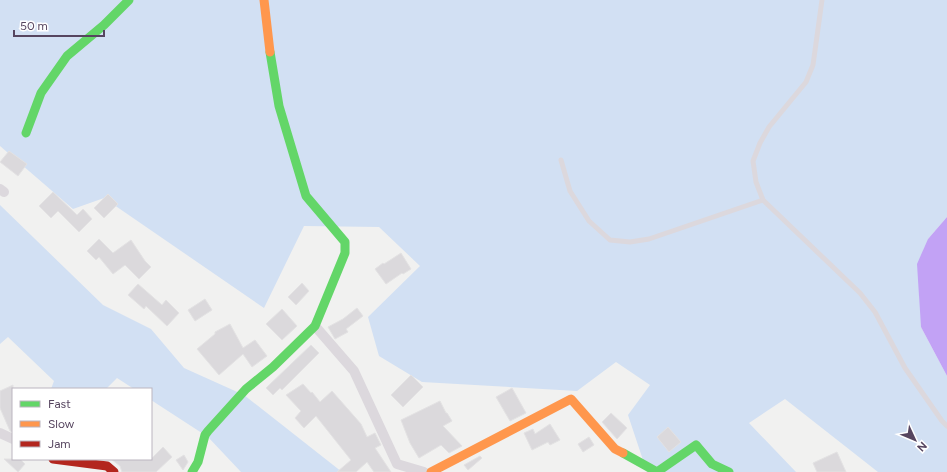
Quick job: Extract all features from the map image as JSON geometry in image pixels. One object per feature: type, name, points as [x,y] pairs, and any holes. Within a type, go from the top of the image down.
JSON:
[{"type":"street","points":[[26,133],[41,93],[68,56],[130,0]]},
{"type":"street","points":[[192,472],[198,462],[205,435],[208,431],[246,389],[273,367],[315,326],[345,253],[345,242],[306,196],[279,106],[267,35],[264,0]]},
{"type":"street","points":[[315,326],[354,371],[397,464],[424,472]]},
{"type":"street","points":[[431,472],[571,399],[615,448],[657,472],[696,445],[712,464],[729,472]]},
{"type":"street","points":[[0,433],[12,439]]},
{"type":"street","points":[[60,460],[107,466],[114,472]]},
{"type":"lane","points":[[822,0],[813,65],[806,82],[769,127],[760,143],[753,161],[756,182],[763,200],[860,293],[874,312],[905,368],[942,422],[947,426]]},
{"type":"lane","points":[[561,160],[570,191],[589,221],[610,240],[630,242],[649,238],[763,200]]},
{"type":"shaded area","points":[[0,0],[947,0],[947,217],[928,239],[921,327],[947,376],[947,472],[878,472],[785,399],[749,423],[796,472],[647,472],[628,415],[650,385],[616,362],[577,391],[422,382],[379,356],[368,317],[420,266],[379,227],[304,226],[264,308],[104,198],[73,209],[0,146]]},
{"type":"shaded area","points":[[0,205],[103,305],[151,329],[184,368],[244,395],[342,472],[241,472],[208,437],[152,401],[152,388],[132,388],[117,378],[107,388],[51,388],[54,381],[8,337],[0,344]]},
{"type":"shaded area","points":[[947,217],[947,376],[921,327],[917,264],[928,239]]},
{"type":"building","points":[[9,151],[27,164],[18,176],[0,162]]},
{"type":"building","points":[[53,192],[77,215],[83,209],[92,219],[79,232],[58,211],[51,218],[39,206]]},
{"type":"building","points":[[108,194],[118,204],[104,218],[94,208]]},
{"type":"building","points":[[99,239],[113,253],[131,240],[145,261],[151,267],[139,279],[125,265],[113,274],[99,257],[96,260],[87,251]]},
{"type":"building","points":[[401,253],[411,269],[403,274],[402,273],[386,284],[375,269]]},
{"type":"building","points":[[302,283],[309,291],[296,305],[288,297]]},
{"type":"building","points":[[138,284],[162,305],[166,300],[179,313],[167,326],[146,306],[144,309],[128,295]]},
{"type":"building","points":[[205,299],[212,310],[195,321],[188,310]]},
{"type":"building","points":[[357,308],[363,316],[346,329],[348,332],[335,339],[328,327],[343,319]]},
{"type":"building","points":[[282,309],[297,326],[282,340],[266,324]]},
{"type":"building","points":[[230,324],[243,348],[255,340],[267,356],[252,367],[243,354],[219,375],[197,349],[215,334],[215,332]]},
{"type":"building","points":[[311,345],[319,353],[282,390],[280,388],[273,395],[266,388]]},
{"type":"building","points":[[411,375],[423,387],[403,407],[391,395]]},
{"type":"building","points":[[303,384],[320,402],[332,391],[361,424],[367,437],[375,433],[381,445],[375,448],[391,472],[374,472],[367,462],[356,472],[337,472],[351,460],[316,416],[304,428],[295,418],[301,411],[286,395]]},
{"type":"building","points":[[13,385],[12,432],[10,431],[0,408],[0,391]]},
{"type":"building","points":[[512,388],[526,413],[510,421],[496,397]]},
{"type":"building","points":[[440,401],[452,421],[443,426],[462,446],[449,453],[441,445],[419,458],[410,443],[401,420]]},
{"type":"building","points":[[611,413],[627,428],[617,439],[602,422]]},
{"type":"building","points":[[550,424],[560,440],[550,445],[548,442],[532,450],[524,433],[533,429],[535,434]]},
{"type":"building","points":[[668,427],[681,442],[669,452],[657,437]]},
{"type":"building","points":[[589,437],[594,445],[583,452],[578,444]]},
{"type":"building","points":[[163,447],[172,457],[156,472],[122,472],[120,466],[112,460],[152,460],[152,458]]},
{"type":"building","points":[[837,452],[846,472],[817,472],[813,463]]},
{"type":"building","points":[[184,455],[188,462],[183,470],[176,460]]},
{"type":"building","points":[[480,456],[482,458],[468,470],[464,465]]},
{"type":"building","points":[[4,459],[21,460],[25,464],[18,472]]},
{"type":"traffic: fast","points":[[26,133],[41,93],[67,56],[104,25],[129,0]]},
{"type":"traffic: fast","points":[[192,472],[198,462],[205,435],[208,431],[246,389],[273,367],[315,326],[345,253],[345,242],[306,196],[279,106],[270,52]]},
{"type":"traffic: fast","points":[[623,453],[657,472],[696,445],[712,464],[729,472]]},
{"type":"traffic: slow","points":[[264,0],[270,52]]},
{"type":"traffic: slow","points":[[431,472],[571,399],[615,449],[623,453]]},
{"type":"traffic: jam","points":[[61,460],[107,466],[114,472]]}]
